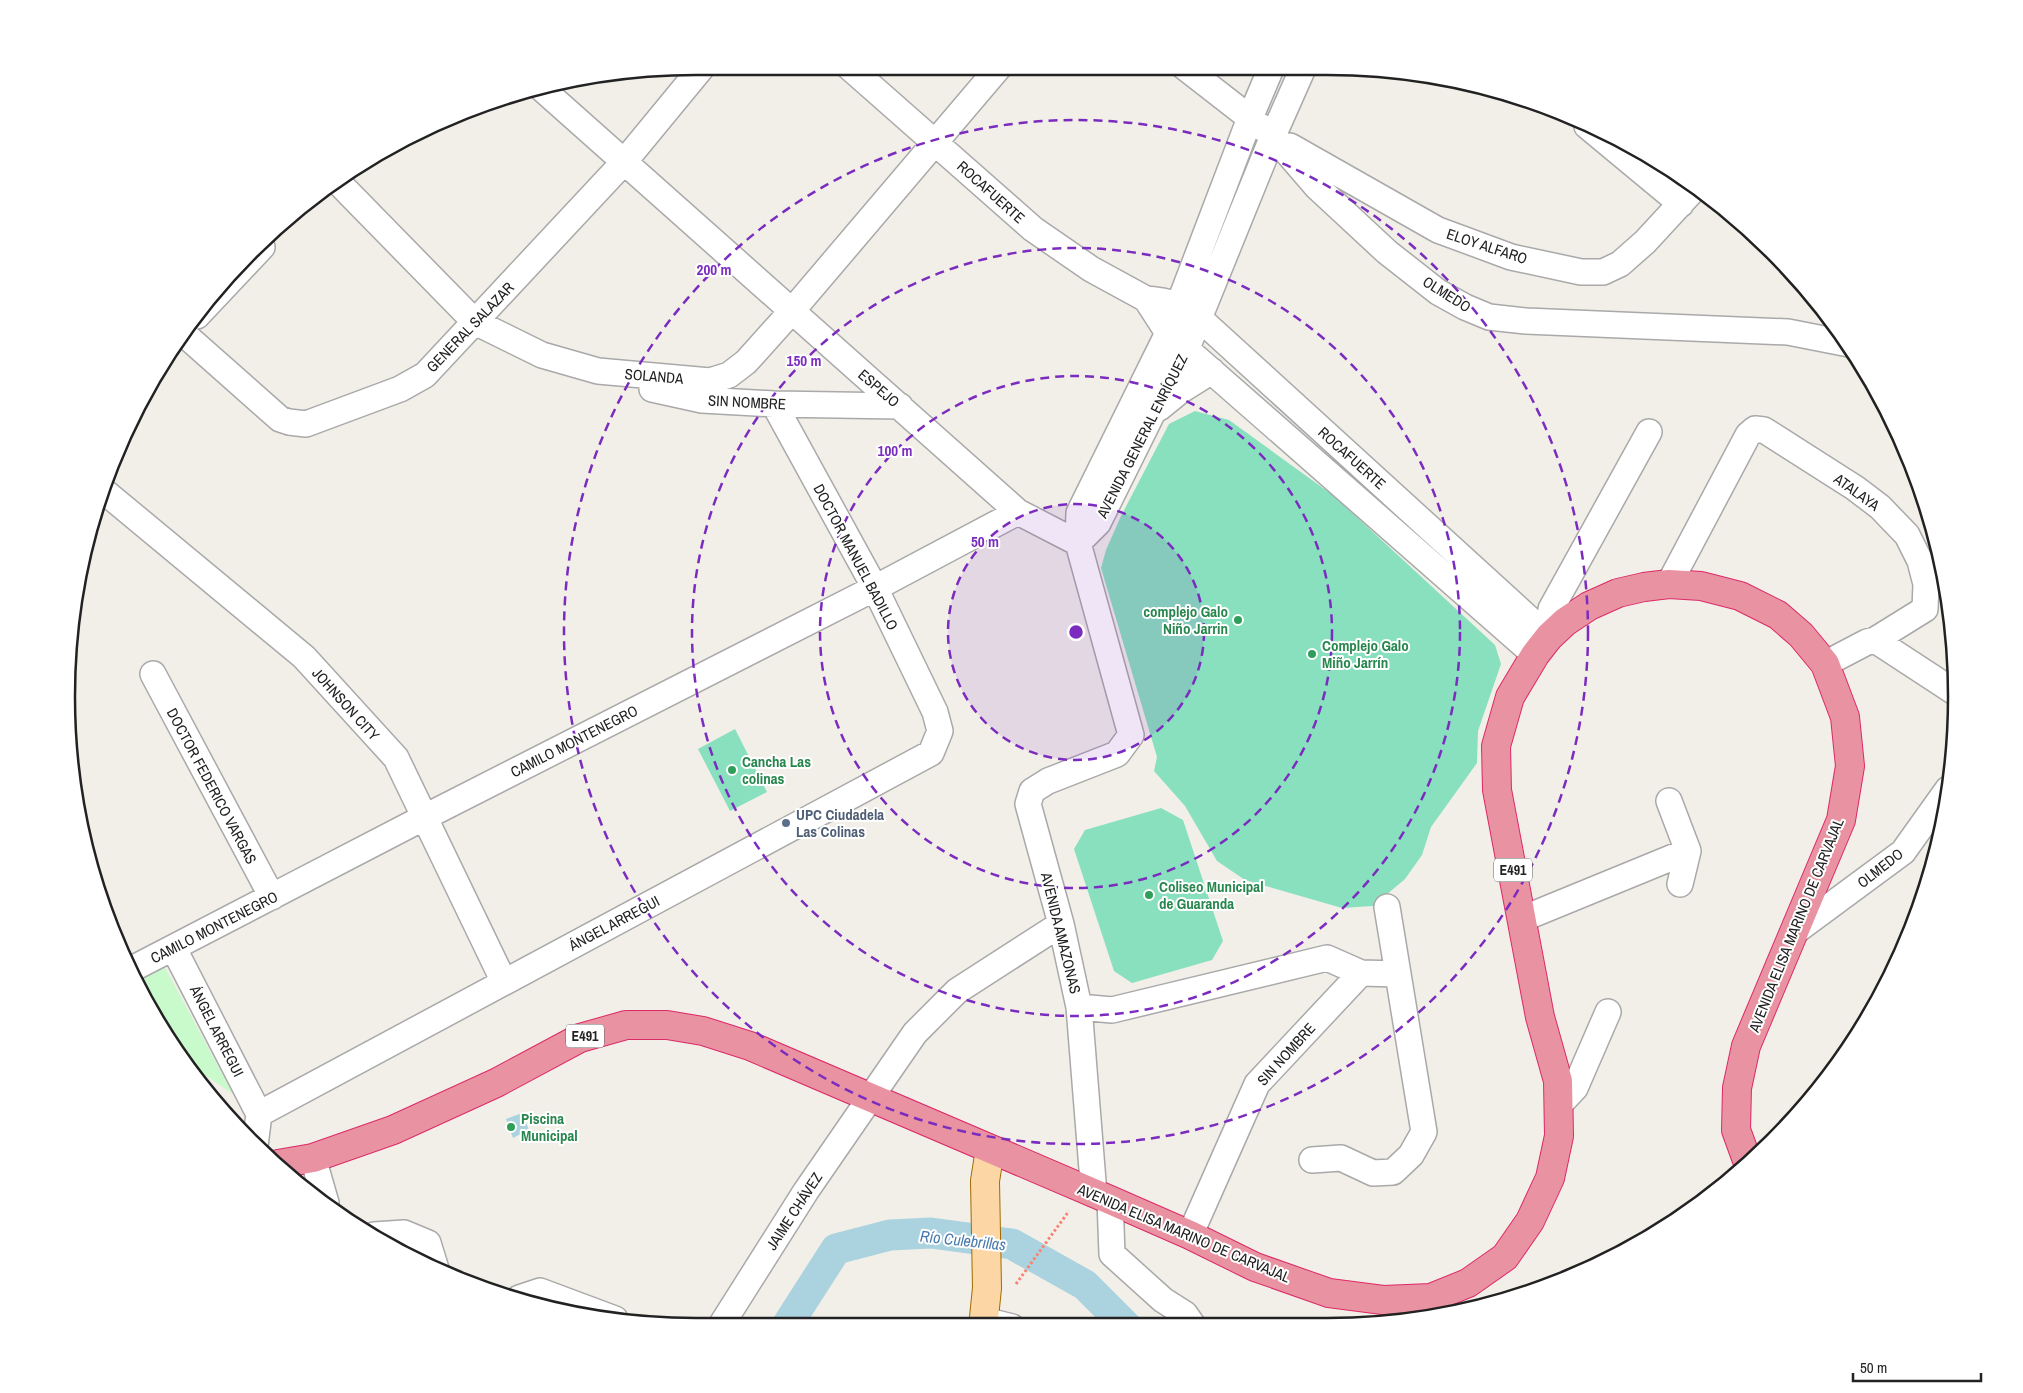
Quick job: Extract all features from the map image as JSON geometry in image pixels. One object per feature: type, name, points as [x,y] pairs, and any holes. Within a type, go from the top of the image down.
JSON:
[{"type":"highway","name":"AVENIDA ELISA MARINO DE CARVAJAL","points":[[312,1158],[393,1130],[496,1083],[580,1038],[626,1025],[667,1025],[703,1031],[750,1046],[1102,1197],[1255,1267],[1329,1293],[1383,1300],[1431,1298],[1468,1283],[1505,1257],[1530,1221],[1550,1178],[1559,1136],[1560,1104],[1558,1081],[1540,1017],[1497,790],[1496,746],[1510,696],[1542,646],[1565,622],[1589,606],[1611,596],[1644,586],[1670,584],[1701,586],[1740,596],[1778,616],[1801,635],[1825,664],[1845,717],[1850,766],[1841,820],[1796,931],[1746,1046],[1737,1088],[1736,1130],[1745,1155]]},
{"type":"highway","name":"E491","points":[[286,1163],[312,1158]]},
{"type":"main road","points":[[984,1318],[988,1288],[985,1182],[990,1150]]},
{"type":"street","name":"GENERAL SALAZAR","points":[[189,338],[280,419],[289,422],[306,424],[400,389],[425,374],[475,322],[624,162],[696,75]]},
{"type":"street","name":"ROCAFUERTE","points":[[858,75],[1033,229],[1091,269],[1146,299],[1178,340],[1212,371],[1542,646]]},
{"type":"street","name":"SOLANDA","points":[[342,187],[475,322],[542,355],[598,371],[710,381],[729,375],[746,362],[791,312],[992,75]]},
{"type":"street","name":"OLMEDO","points":[[1195,75],[1273,136],[1317,187],[1388,252],[1438,292],[1465,307],[1489,317],[1526,321],[1788,332],[1837,342]]},
{"type":"street","name":"AVENIDA GENERAL ENRÍQUEZ","points":[[1078,543],[1098,523],[1152,414],[1189,311],[1250,118],[1268,75]]},
{"type":"street","name":"AVENIDA GENERAL ENRÍQUEZ","points":[[1189,311],[1273,136],[1300,75]]},
{"type":"street","name":"ESPEJO","points":[[547,93],[1018,512],[1078,543]]},
{"type":"street","name":"ELOY ALFARO","points":[[1273,136],[1438,230],[1511,257],[1581,272],[1603,272],[1620,264],[1645,242],[1687,197]]},
{"type":"street","points":[[1618,148],[1687,197]]},
{"type":"street","name":"ROCAFUERTE","points":[[1146,299],[1163,300],[1189,311],[1542,646]]},
{"type":"street","name":"AVENIDA GENERAL ENRÍQUEZ","points":[[1078,543],[1079,513],[1178,340]]},
{"type":"street","name":"SIN NOMBRE","points":[[598,371],[653,390],[702,400],[774,404],[900,406]]},
{"type":"street","points":[[1152,414],[1174,395],[1212,371]]},
{"type":"street","name":"DOCTOR MANUEL BADILLO","points":[[774,404],[875,588],[935,712]]},
{"type":"street","name":"ATALAYA","points":[[1670,584],[1748,434],[1755,429],[1764,430],[1855,488],[1880,507],[1907,535],[1920,562],[1926,584],[1925,609],[1875,640]]},
{"type":"street","points":[[1542,646],[1551,609],[1649,432]]},
{"type":"street","name":"JOHNSON CITY","points":[[108,496],[304,657],[396,758],[423,818],[504,982]]},
{"type":"street","name":"CAMILO MONTENEGRO","points":[[137,967],[423,818],[875,588],[1018,512]]},
{"type":"street","name":"AVENIDA AMAZONAS","points":[[1078,543],[1131,735],[1117,754],[1048,781],[1032,791],[1028,804],[1061,924],[1079,1007],[1102,1197],[1112,1254],[1163,1300],[1187,1318]]},
{"type":"street","points":[[1825,664],[1867,642],[1875,640],[1948,688]]},
{"type":"street","name":"DOCTOR FEDERICO VARGAS","points":[[153,674],[272,898]]},
{"type":"street","name":"ÁNGEL ARREGUI","points":[[174,949],[259,1114],[931,752],[940,732],[935,712]]},
{"type":"street","points":[[1669,801],[1688,850],[1680,884]]},
{"type":"street","name":"OLMEDO","points":[[1796,931],[1903,852],[1939,802]]},
{"type":"street","points":[[1522,919],[1688,850]]},
{"type":"street","points":[[1312,1160],[1341,1158],[1373,1173],[1393,1172],[1411,1155],[1424,1132],[1387,907]]},
{"type":"street","name":"JAIME CHÁVEZ","points":[[726,1318],[806,1191],[915,1032],[957,991],[1061,924]]},
{"type":"street","points":[[1079,1007],[1112,1010],[1327,958],[1361,973],[1398,974]]},
{"type":"street","name":"SIN NOMBRE","points":[[1190,1236],[1257,1084],[1361,973]]},
{"type":"street","points":[[1560,1104],[1575,1088],[1608,1012]]},
{"type":"street","points":[[253,1131],[259,1114]]},
{"type":"street","points":[[312,1158],[323,1193]]},
{"type":"street","points":[[385,1234],[404,1233],[428,1242],[433,1259]]},
{"type":"street","points":[[529,1295],[540,1291],[585,1308]]},
{"type":"path","points":[[1016,1284],[1069,1211]]},
{"type":"green space","name":"Complejo Galo Miño Jarrín","points":[[1195,411],[1229,420],[1334,496],[1495,645],[1501,664],[1478,731],[1477,763],[1431,827],[1422,855],[1405,879],[1373,906],[1342,908],[1245,880],[1217,861],[1185,806],[1154,771],[1157,757],[1101,568],[1106,550],[1121,516],[1169,424]]},
{"type":"green space","name":"Cancha Las colinas","points":[[735,729],[767,792],[730,811],[698,749]]},
{"type":"green space","name":"Coliseo Municipal de Guaranda","points":[[1161,808],[1183,820],[1223,941],[1212,960],[1132,983],[1114,971],[1074,849],[1085,830]]},
{"type":"green space","points":[[164,966],[233,1094],[201,1072],[158,1007],[142,976]]},
{"type":"water","points":[[522,1113],[529,1130],[513,1138],[506,1119]]},
{"type":"waterway","name":"Río Culebrillas","points":[[792,1318],[836,1249],[890,1235],[931,1233],[1012,1244],[1085,1285],[1118,1318]]},
{"type":"place","name":"complejo Galo Niño Jarrin","points":[[1238,620]]},
{"type":"place","name":"Complejo Galo Miño Jarrín","points":[[1312,654]]},
{"type":"place","name":"Cancha Las colinas","points":[[732,770]]},
{"type":"place","name":"UPC Ciudadela Las Colinas","points":[[786,823]]},
{"type":"place","name":"Coliseo Municipal de Guaranda","points":[[1149,895]]},
{"type":"place","name":"Piscina Municipal","points":[[511,1127]]}]
